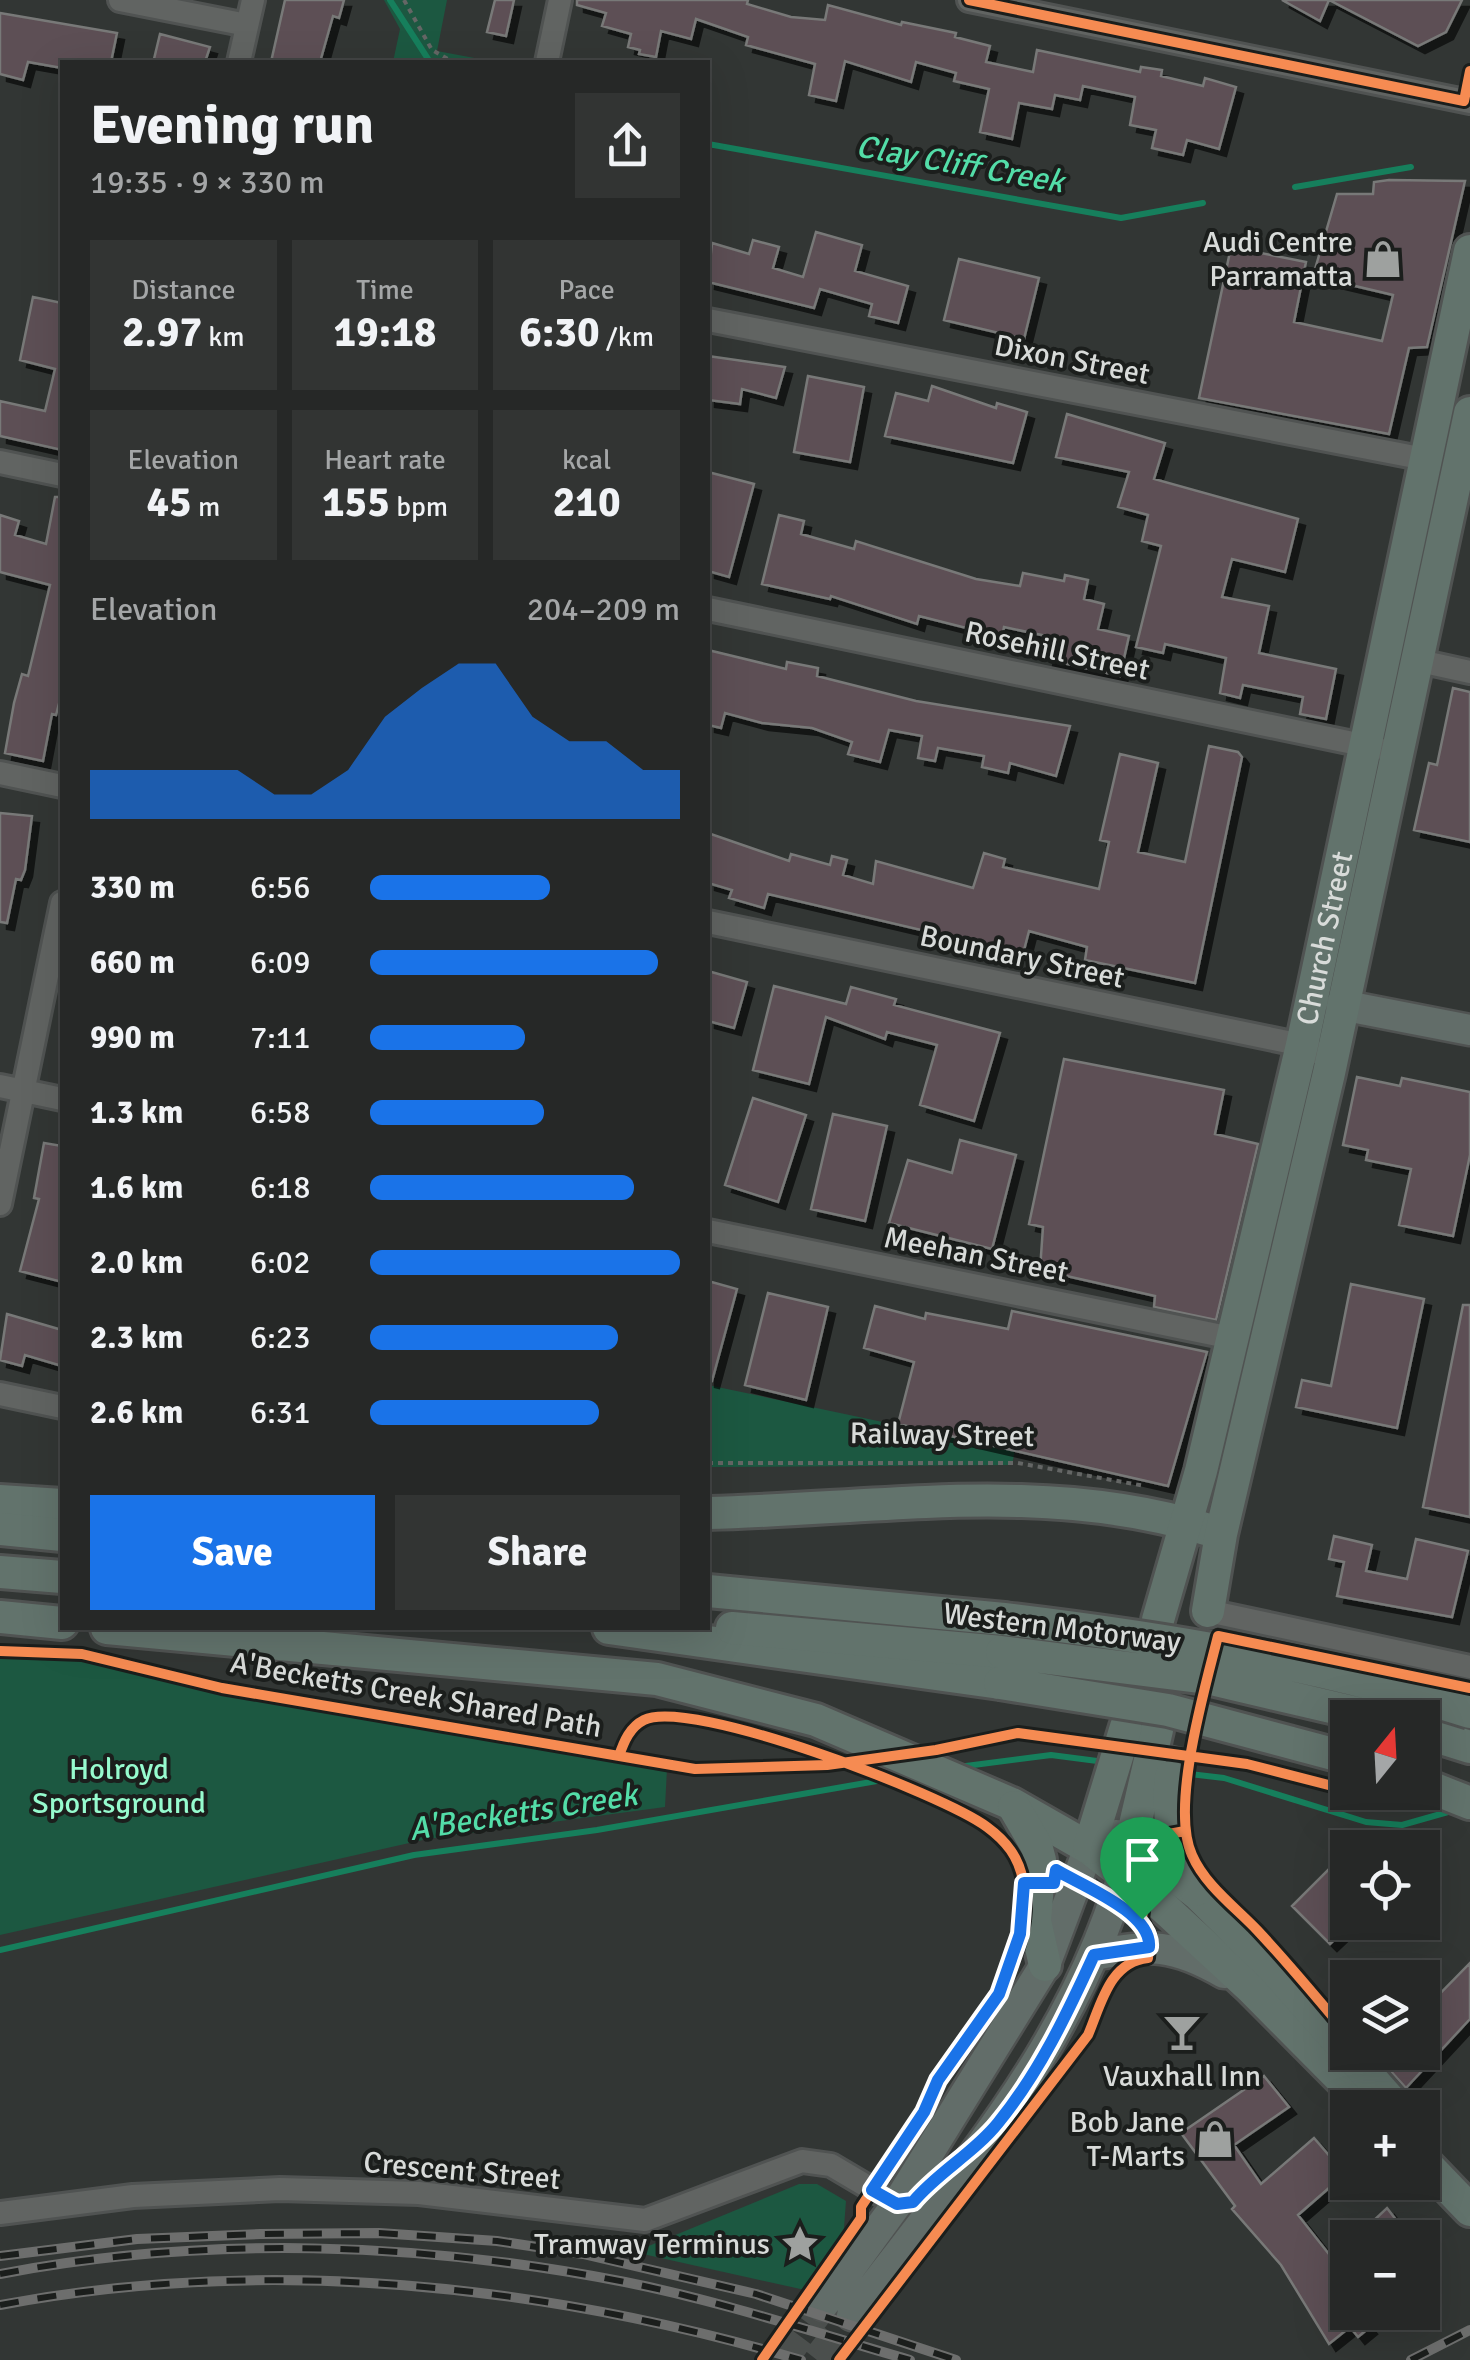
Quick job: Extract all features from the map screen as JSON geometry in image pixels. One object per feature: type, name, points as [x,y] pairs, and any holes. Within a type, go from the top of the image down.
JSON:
[{"type":"highway","name":"Church Street","points":[[1208,1611],[1221,1534],[1329,1073],[1326,1006],[1380,749],[1425,459],[1469,263]]},
{"type":"highway","name":"Church Street","points":[[1380,749],[1416,660],[1470,413]]},
{"type":"highway","name":"Church Street","points":[[1158,1620],[1188,1524],[1232,1338],[1290,1043],[1326,1006]]},
{"type":"highway","points":[[710,1513],[978,1500],[1116,1507],[1221,1534]]},
{"type":"highway","points":[[0,1501],[60,1505]]},
{"type":"highway","points":[[0,1530],[60,1536]]},
{"type":"highway","points":[[0,1572],[60,1577]]},
{"type":"highway","name":"Western Motorway","points":[[710,1591],[1002,1651],[1168,1710],[1330,1753]]},
{"type":"highway","points":[[0,1618],[60,1623]]},
{"type":"highway","name":"Western Motorway","points":[[710,1627],[1002,1651],[1206,1678],[1330,1707]]},
{"type":"highway","points":[[128,1630],[656,1679],[816,1720],[1012,1804],[1093,1832],[1123,1876],[1251,1988],[1352,2090]]},
{"type":"highway","name":"Western Motorway","points":[[643,1630],[1002,1651],[1224,1650],[1378,1685],[1470,1712]]},
{"type":"highway","points":[[1093,1832],[1142,1729],[1134,1830],[1274,1970],[1381,2090]]},
{"type":"highway","points":[[1440,1738],[1470,1747]]},
{"type":"highway","points":[[1172,1777],[1168,1806],[1172,1828],[1180,1861],[1198,1894]]},
{"type":"highway","points":[[1440,1791],[1470,1803]]},
{"type":"highway","points":[[1012,1804],[1036,1845],[1035,1921],[1045,1964]]},
{"type":"highway","points":[[1440,2152],[1470,2183]]},
{"type":"highway","points":[[1440,2179],[1470,2210]]},
{"type":"main road","points":[[1326,1006],[1470,1030]]},
{"type":"main road","points":[[1134,1830],[1123,1876],[1094,1955],[1044,2056],[996,2126],[838,2310],[897,2204],[1045,1964],[1093,1832],[1134,1830]]},
{"type":"main road","points":[[1094,1955],[1172,1948],[1186,1951],[1251,1988]]},
{"type":"main road","points":[[897,2204],[913,2202],[931,2180],[996,2126]]},
{"type":"street","points":[[120,0],[247,25]]},
{"type":"street","points":[[152,6],[195,0]]},
{"type":"street","points":[[239,60],[252,0]]},
{"type":"street","points":[[546,60],[560,0]]},
{"type":"street","points":[[969,0],[1470,102]]},
{"type":"street","name":"Dixon Street","points":[[710,320],[1425,459]]},
{"type":"street","points":[[0,462],[60,475]]},
{"type":"street","name":"Rosehill Street","points":[[710,609],[1380,749]]},
{"type":"street","points":[[1416,660],[1470,672]]},
{"type":"street","points":[[0,773],[60,786]]},
{"type":"street","points":[[0,1204],[11,1088],[60,910]]},
{"type":"street","name":"Boundary Street","points":[[710,922],[1290,1043]]},
{"type":"street","points":[[1290,1043],[1318,1056],[1329,1073]]},
{"type":"street","points":[[11,1088],[60,1098]]},
{"type":"street","name":"Meehan Street","points":[[710,1231],[1232,1338]]},
{"type":"street","points":[[0,1394],[60,1406]]},
{"type":"street","points":[[1208,1611],[1470,1667]]},
{"type":"street","name":"Crescent Street","points":[[0,2213],[133,2196],[280,2189],[419,2193],[645,2220],[802,2161],[831,2165],[897,2204]]},
{"type":"path","points":[[404,0],[432,50],[450,60]]},
{"type":"green space","points":[[384,0],[447,0],[437,51],[485,60],[393,60],[400,29]]},
{"type":"green space","points":[[710,1385],[1015,1450],[1012,1465],[710,1467]]},
{"type":"green space","name":"Holroyd Sportsground","points":[[0,1651],[82,1654],[222,1688],[619,1756],[667,1769],[665,1807],[427,1839],[0,1935]]},
{"type":"green space","points":[[799,2184],[817,2184],[846,2201],[843,2241],[805,2290],[634,2252]]},
{"type":"building","points":[[285,0],[344,0],[339,18],[333,16],[321,60],[271,60]]},
{"type":"building","points":[[495,0],[514,0],[506,36],[487,32]]},
{"type":"building","points":[[577,0],[748,0],[747,4],[791,17],[825,20],[828,5],[901,25],[902,22],[956,33],[955,37],[990,46],[986,62],[1033,72],[1037,50],[1140,72],[1141,67],[1162,70],[1161,76],[1203,86],[1205,78],[1236,87],[1219,149],[1187,140],[1183,155],[1152,148],[1156,130],[1130,125],[1135,97],[1083,86],[1080,100],[1055,95],[1052,109],[1019,103],[1012,139],[980,132],[989,89],[954,81],[956,73],[916,62],[911,82],[845,61],[836,101],[809,95],[815,64],[746,45],[748,37],[696,19],[691,39],[661,31],[656,57],[639,54],[640,50],[628,47],[631,34],[602,26],[606,13],[577,5]]},
{"type":"building","points":[[1282,0],[1329,0],[1320,21]]},
{"type":"building","points":[[1329,0],[1462,0],[1446,32],[1418,46]]},
{"type":"building","points":[[0,13],[117,33],[111,60],[60,60],[60,68],[28,62],[23,80],[0,74]]},
{"type":"building","points":[[160,34],[210,47],[206,60],[154,59]]},
{"type":"building","points":[[1465,181],[1427,347],[1409,348],[1389,434],[1199,398],[1231,247],[1306,262],[1294,322],[1382,341],[1393,295],[1313,276],[1337,194],[1373,194],[1374,182]]},
{"type":"building","points":[[816,232],[862,245],[855,271],[908,286],[898,323],[869,316],[872,304],[820,289],[814,308],[710,282],[712,243],[749,254],[753,240],[779,247],[773,268],[803,277]]},
{"type":"building","points":[[959,259],[1039,278],[1024,339],[944,320]]},
{"type":"building","points":[[33,297],[60,303],[60,450],[0,436],[0,401],[45,411],[55,369],[20,360]]},
{"type":"building","points":[[710,356],[785,367],[776,398],[742,389],[740,404],[710,400]]},
{"type":"building","points":[[808,376],[864,387],[850,462],[794,452]]},
{"type":"building","points":[[932,386],[996,408],[997,403],[1027,412],[1013,463],[885,436],[896,393],[928,401]]},
{"type":"building","points":[[1067,414],[1165,443],[1154,479],[1298,519],[1285,572],[1232,559],[1222,597],[1269,606],[1259,653],[1336,669],[1326,719],[1300,714],[1303,697],[1243,685],[1240,698],[1220,693],[1226,658],[1165,644],[1163,653],[1136,647],[1161,546],[1142,541],[1148,515],[1118,507],[1129,472],[1056,457]]},
{"type":"building","points":[[710,473],[754,484],[729,577],[710,572]]},
{"type":"building","points":[[55,497],[60,497],[60,700],[56,715],[52,714],[43,761],[5,753],[14,703],[22,674],[28,676],[50,585],[0,572],[0,515],[19,521],[15,535],[46,544]]},
{"type":"building","points":[[779,515],[804,521],[801,534],[854,549],[856,541],[976,579],[1020,586],[1023,573],[1064,581],[1065,575],[1088,580],[1084,599],[1104,604],[1098,629],[1129,636],[1120,676],[1046,659],[1051,637],[1004,627],[1002,637],[919,616],[917,624],[831,596],[830,599],[762,584]]},
{"type":"building","points":[[710,650],[786,669],[787,662],[818,668],[817,676],[916,701],[1070,726],[1056,776],[1010,763],[1008,773],[982,767],[984,756],[938,748],[935,761],[918,758],[922,736],[889,730],[880,762],[848,754],[852,742],[812,728],[762,723],[725,713],[721,728],[710,725]]},
{"type":"building","points":[[1453,688],[1470,692],[1470,842],[1414,830],[1429,763],[1437,765]]},
{"type":"building","points":[[1209,746],[1238,752],[1242,757],[1195,983],[1085,960],[1087,947],[1029,931],[1023,954],[768,894],[764,908],[729,898],[732,890],[710,884],[710,834],[789,861],[791,854],[830,865],[832,856],[847,860],[843,875],[873,884],[876,861],[973,888],[984,853],[1005,859],[1003,867],[1099,889],[1109,842],[1100,840],[1120,754],[1158,763],[1138,852],[1185,862]]},
{"type":"building","points":[[0,813],[32,816],[25,870],[21,880],[16,879],[7,923],[0,922]]},
{"type":"building","points":[[710,972],[747,982],[734,1028],[710,1022]]},
{"type":"building","points":[[774,986],[846,1004],[851,987],[896,999],[894,1005],[1000,1033],[974,1121],[920,1105],[937,1045],[887,1032],[885,1039],[826,1017],[809,1084],[753,1070]]},
{"type":"building","points":[[1064,1059],[1224,1090],[1215,1134],[1258,1144],[1216,1320],[1154,1307],[1155,1296],[1040,1270],[1043,1227],[1029,1224]]},
{"type":"building","points":[[1357,1077],[1400,1086],[1402,1078],[1470,1092],[1470,1155],[1453,1236],[1399,1225],[1411,1169],[1366,1160],[1368,1150],[1343,1145]]},
{"type":"building","points":[[753,1098],[806,1115],[778,1202],[725,1185]]},
{"type":"building","points":[[833,1114],[887,1126],[865,1221],[811,1209]]},
{"type":"building","points":[[960,1140],[1016,1155],[992,1249],[889,1223],[908,1160],[952,1173]]},
{"type":"building","points":[[44,1143],[60,1146],[60,1281],[20,1271],[39,1199],[34,1198]]},
{"type":"building","points":[[710,1282],[737,1289],[710,1380]]},
{"type":"building","points":[[1351,1284],[1424,1299],[1397,1428],[1296,1407],[1302,1380],[1331,1386]]},
{"type":"building","points":[[768,1293],[828,1307],[806,1400],[745,1385]]},
{"type":"building","points":[[1463,1305],[1470,1305],[1470,1517],[1423,1507]]},
{"type":"building","points":[[875,1306],[925,1319],[926,1313],[1008,1329],[1012,1311],[1207,1352],[1168,1486],[898,1424],[914,1362],[864,1348]]},
{"type":"building","points":[[7,1314],[60,1329],[60,1365],[25,1355],[22,1366],[0,1360]]},
{"type":"building","points":[[1334,1536],[1372,1545],[1366,1571],[1407,1579],[1416,1539],[1468,1551],[1452,1617],[1337,1596],[1344,1562],[1329,1559]]},
{"type":"building","points":[[1330,1868],[1330,1940],[1334,1940],[1330,1944],[1292,1906]]},
{"type":"building","points":[[1470,1963],[1470,2019],[1440,2051],[1440,1994]]},
{"type":"building","points":[[1390,2070],[1423,2070],[1406,2088]]},
{"type":"building","points":[[1264,2076],[1289,2107],[1234,2145],[1261,2184],[1314,2138],[1330,2157],[1330,2187],[1298,2215],[1330,2255],[1330,2330],[1346,2330],[1329,2344],[1281,2265],[1232,2209],[1235,2206],[1181,2133]]},
{"type":"building","points":[[1387,2208],[1396,2220],[1374,2220]]},
{"type":"waterway","name":"Clay Cliff Creek","points":[[390,0],[429,60]]},
{"type":"waterway","name":"Clay Cliff Creek","points":[[710,144],[1121,218],[1203,203]]},
{"type":"waterway","name":"Clay Cliff Creek","points":[[1295,187],[1411,167]]},
{"type":"waterway","name":"A'Becketts Creek","points":[[958,1767],[1051,1755],[1105,1762]]},
{"type":"waterway","name":"A'Becketts Creek","points":[[1181,1773],[1224,1778],[1366,1822],[1402,1825],[1455,1810]]},
{"type":"waterway","name":"A'Becketts Creek","points":[[0,1950],[414,1855],[597,1830],[911,1775]]},
{"type":"tunnel","points":[[1171,1777],[1198,1663]]},
{"type":"tunnel","points":[[782,2360],[823,2305]]},
{"type":"tunnel","points":[[817,2360],[852,2315]]},
{"type":"railway","points":[[0,2256],[137,2239],[260,2234],[379,2233],[497,2241],[583,2254],[756,2294],[956,2360]]},
{"type":"railway","points":[[0,2274],[156,2253],[234,2249],[313,2248],[471,2258],[661,2290],[910,2360]]},
{"type":"railway","points":[[0,2305],[100,2290],[201,2282],[302,2280],[404,2285],[604,2312],[801,2360]]},
{"type":"railway","points":[[1411,2360],[1470,2330]]},
{"type":"cycle path","points":[[969,0],[1464,101],[1470,71]]},
{"type":"cycle path","points":[[1330,2014],[1269,1943],[1212,1886],[1192,1855],[1186,1834],[1187,1778],[1218,1636],[1470,1688]]},
{"type":"cycle path","name":"A'Becketts Creek Shared Path","points":[[0,1651],[82,1654],[222,1688],[695,1769],[827,1765],[936,1750],[1018,1733],[1247,1764],[1330,1785]]},
{"type":"cycle path","points":[[619,1756],[628,1735],[644,1720],[670,1717],[711,1722],[761,1735],[871,1773],[962,1812],[1000,1838],[1011,1850],[1021,1872],[1025,1909],[1021,1936],[1001,1987],[861,2207],[861,2218],[762,2360]]},
{"type":"cycle path","points":[[839,2360],[1088,2035],[1115,1976],[1135,1961],[1148,1958],[1150,1936],[1142,1919],[1152,1837],[1185,1831]]},
{"type":"cycle path","points":[[1024,1883],[1054,1883],[1056,1870],[1142,1919]]},
{"type":"place","name":"Audi Centre Parramatta","points":[[1383,259]]},
{"type":"place","name":"Vauxhall Inn","points":[[1182,2032]]},
{"type":"place","name":"Bob Jane T-Marts","points":[[1215,2139]]},
{"type":"place","name":"Tramway Terminus","points":[[800,2244]]},
{"type":"route","points":[[1056,1870],[1142,1919],[1150,1936],[1149,1947],[1094,1955],[1044,2056],[996,2126],[931,2180],[913,2202],[897,2204],[872,2190],[924,2112],[938,2080],[999,1994],[1020,1934],[1024,1883],[1054,1883],[1056,1870]]}]
